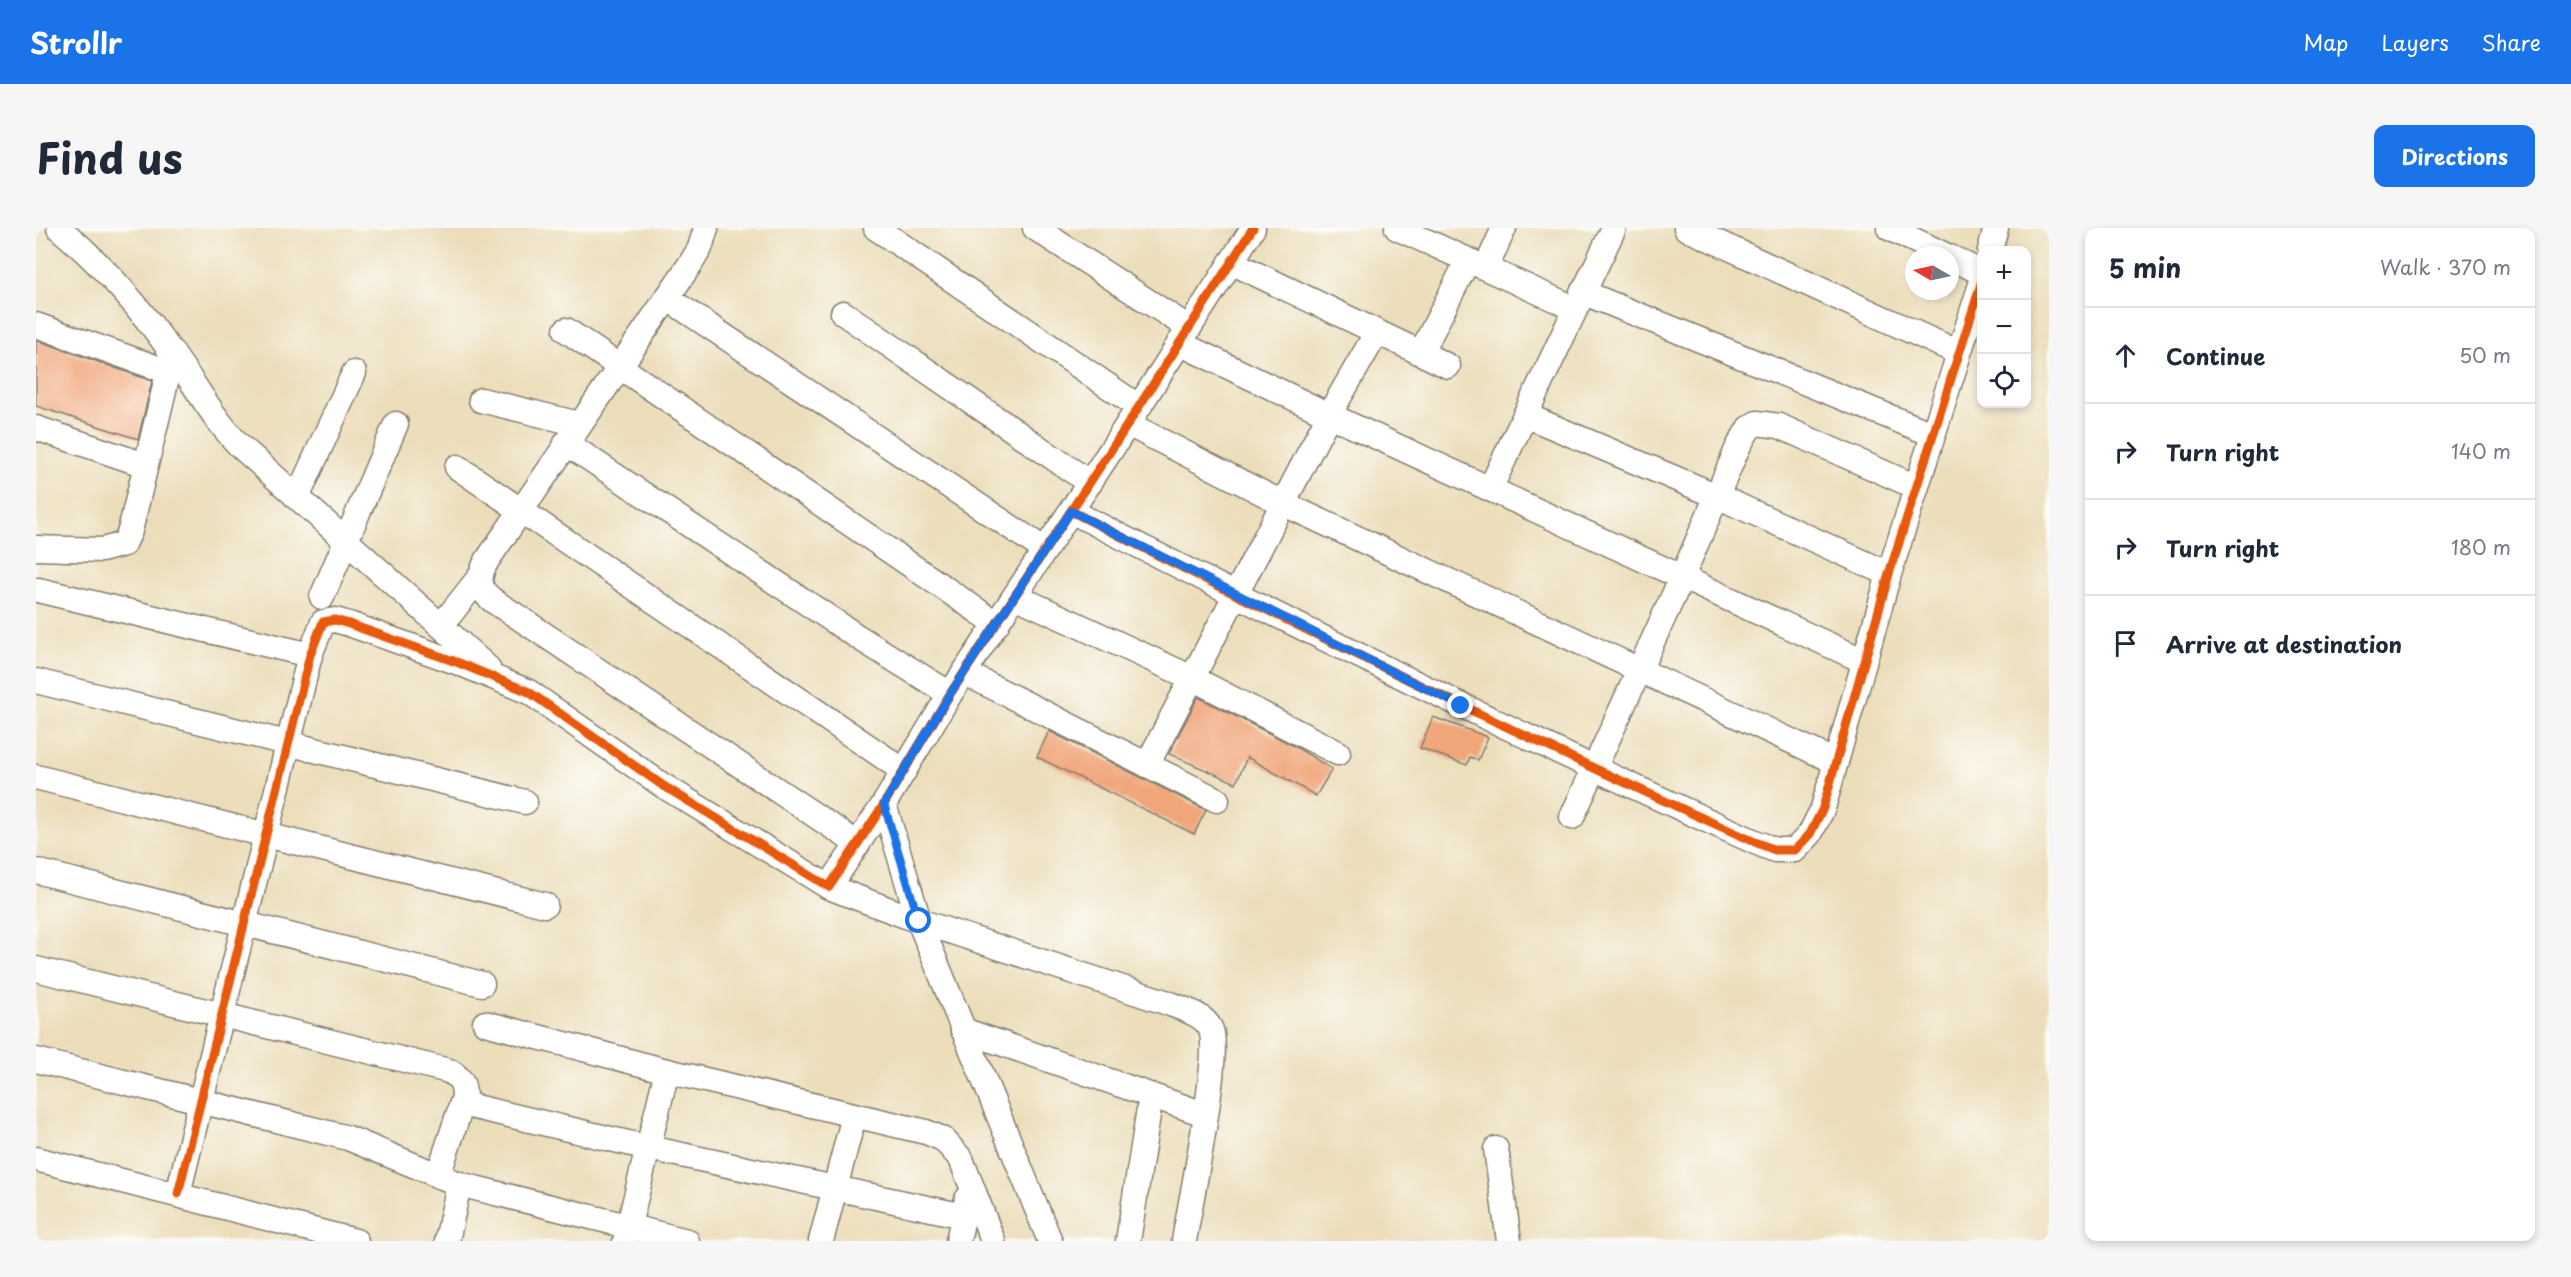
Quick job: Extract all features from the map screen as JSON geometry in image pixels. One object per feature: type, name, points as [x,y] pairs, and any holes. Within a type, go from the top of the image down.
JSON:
[{"type":"street","points":[[59,228],[102,266],[129,295],[171,363],[224,429],[297,498],[498,678]]},
{"type":"street","points":[[441,626],[478,579],[488,559],[667,298],[700,248],[706,228]]},
{"type":"street","points":[[876,228],[1133,416],[1282,503],[1836,762]]},
{"type":"street","points":[[1035,228],[1184,335],[1329,415],[1864,661]]},
{"type":"street","points":[[829,887],[884,804],[950,694],[1090,483],[1252,228]]},
{"type":"street","points":[[1397,228],[1477,264],[1932,434]]},
{"type":"street","points":[[1421,353],[1477,264],[1504,228]]},
{"type":"street","points":[[1490,489],[1614,228]]},
{"type":"street","points":[[1686,228],[1957,352]]},
{"type":"street","points":[[1889,228],[1926,246]]},
{"type":"street","points":[[1991,246],[1996,228]]},
{"type":"street","points":[[1231,262],[1448,366]]},
{"type":"street","points":[[1959,262],[1977,270]]},
{"type":"street","points":[[1071,511],[1234,595],[1593,769],[1755,842],[1786,852],[1795,850],[1816,823],[1836,762],[1889,574],[1957,352],[1977,295]]},
{"type":"street","points":[[667,298],[1045,550]]},
{"type":"street","points":[[843,313],[1090,483]]},
{"type":"street","points":[[36,325],[171,363]]},
{"type":"street","points":[[566,330],[997,624]]},
{"type":"street","points":[[1147,765],[1190,677],[1282,503],[1377,332]]},
{"type":"street","points":[[36,548],[102,550],[124,544],[130,531],[171,363]]},
{"type":"street","points":[[297,498],[354,373]]},
{"type":"street","points":[[481,400],[573,434],[858,637],[950,694]]},
{"type":"street","points":[[1524,415],[1717,496],[1889,574]]},
{"type":"street","points":[[1572,817],[1682,578],[1743,437],[1757,423],[1779,426],[1916,487]]},
{"type":"street","points":[[322,597],[396,424]]},
{"type":"street","points":[[36,428],[145,465]]},
{"type":"street","points":[[457,467],[904,771]]},
{"type":"street","points":[[478,579],[480,587],[496,602],[858,844]]},
{"type":"street","points":[[38,590],[310,655]]},
{"type":"street","points":[[1015,596],[1190,677],[1338,753]]},
{"type":"street","points":[[178,1194],[310,655],[322,622],[335,620],[498,678],[562,713],[662,785],[829,887],[919,921],[1165,1002],[1202,1019],[1211,1029],[1214,1044],[1184,1241]]},
{"type":"street","points":[[965,673],[1217,801]]},
{"type":"street","points":[[36,681],[525,802]]},
{"type":"street","points":[[36,777],[545,905]]},
{"type":"street","points":[[884,804],[919,921],[1050,1241]]},
{"type":"street","points":[[36,872],[482,984]]},
{"type":"street","points":[[36,969],[449,1071],[459,1077],[464,1085],[449,1180],[447,1241]]},
{"type":"street","points":[[484,1023],[667,1071],[918,1130],[943,1139],[961,1159],[993,1241]]},
{"type":"street","points":[[963,1030],[1204,1114]]},
{"type":"street","points":[[36,1060],[348,1138],[449,1180],[626,1234],[687,1241]]},
{"type":"street","points":[[626,1234],[667,1071]]},
{"type":"street","points":[[1128,1241],[1152,1096]]},
{"type":"street","points":[[462,1104],[649,1148],[964,1216]]},
{"type":"street","points":[[821,1241],[854,1116]]},
{"type":"street","points":[[1496,1149],[1506,1241]]},
{"type":"street","points":[[36,1159],[178,1194],[294,1233],[357,1241]]},
{"type":"street","points":[[958,1241],[970,1183]]},
{"type":"building","points":[[36,340],[152,381],[138,439],[36,406]]},
{"type":"building","points":[[1198,697],[1294,746],[1332,769],[1316,796],[1247,757],[1236,783],[1169,754]]},
{"type":"building","points":[[1433,717],[1488,737],[1478,760],[1470,757],[1467,765],[1420,748]]},
{"type":"building","points":[[1049,731],[1206,810],[1194,834],[1037,757]]},
{"type":"cycle path","points":[[178,1194],[310,655],[323,622],[335,620],[349,624],[459,663],[529,692],[662,785],[829,887],[884,804],[950,694],[1117,441],[1253,228]]},
{"type":"cycle path","points":[[1071,511],[1326,639],[1582,763],[1755,842],[1775,850],[1795,850],[1810,834],[1823,808],[1889,574],[1977,297]]},
{"type":"route","points":[[919,921],[884,804],[950,694],[1071,511],[1234,595],[1461,706]]}]
